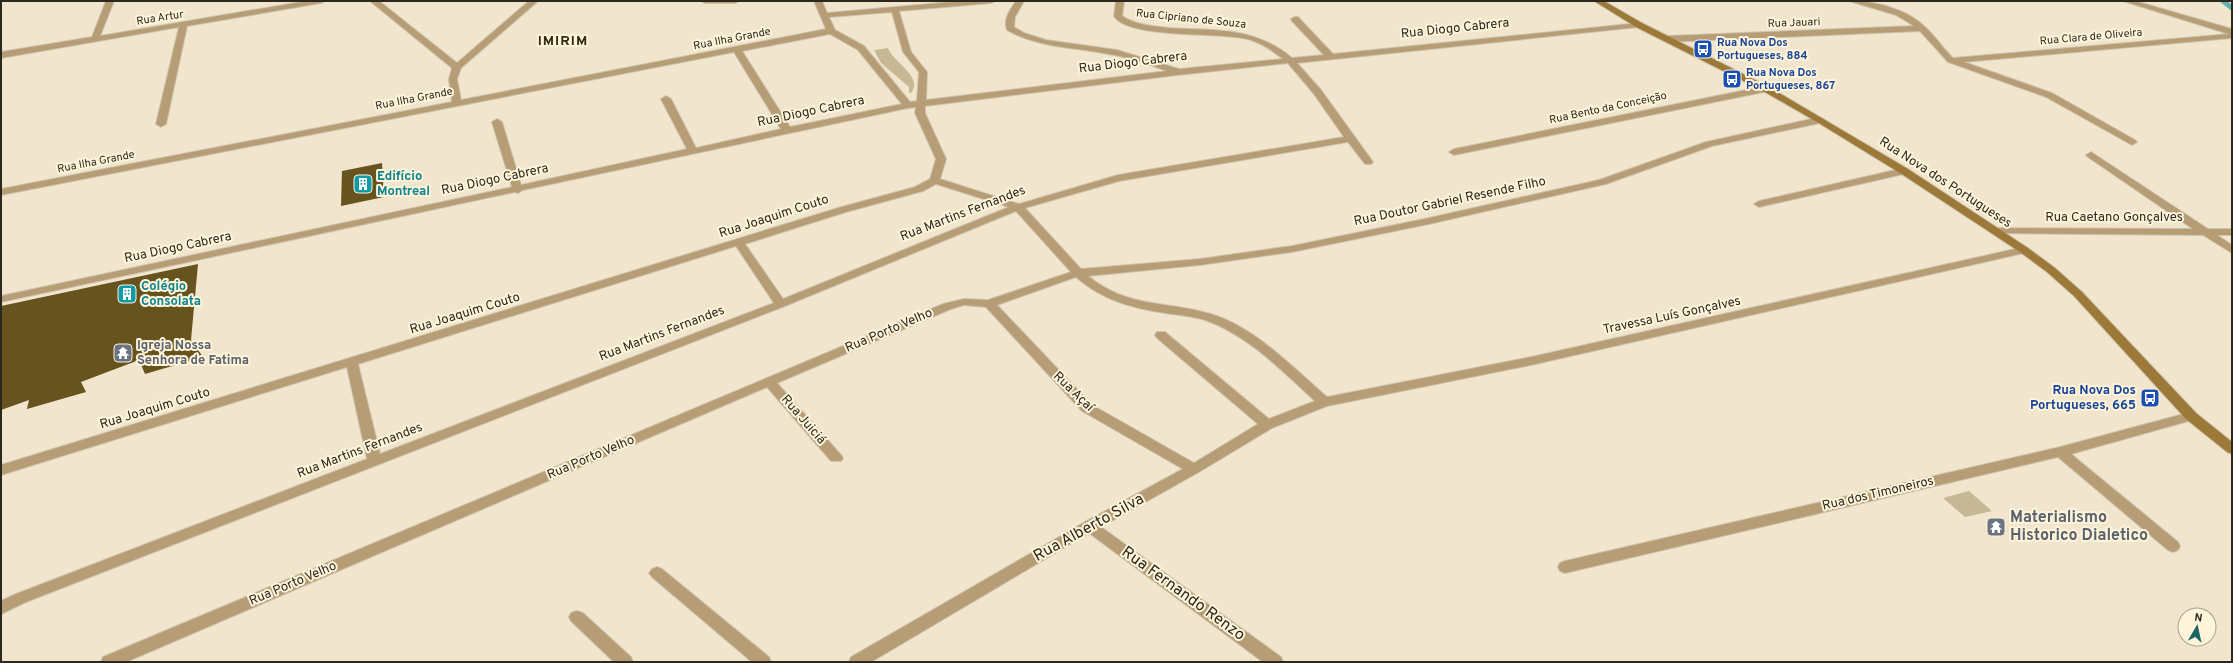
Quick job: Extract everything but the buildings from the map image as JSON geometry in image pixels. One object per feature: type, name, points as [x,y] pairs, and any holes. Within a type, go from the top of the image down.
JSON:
[{"type":"street","points":[[95,39],[110,1]]},
{"type":"street","name":"Rua Artur","points":[[1,55],[183,26],[321,1]]},
{"type":"street","points":[[374,1],[457,67]]},
{"type":"street","points":[[456,103],[453,79],[457,67],[534,1]]},
{"type":"street","points":[[705,1],[735,1]]},
{"type":"street","points":[[818,1],[826,15],[831,31],[861,48],[908,105]]},
{"type":"street","points":[[826,15],[991,1]]},
{"type":"street","points":[[1020,1],[1012,13],[1009,21],[1010,28],[1018,34],[1049,43],[1121,53],[1178,72]]},
{"type":"street","name":"Rua Cipriano de Souza","points":[[1120,1],[1117,10],[1119,17],[1125,22],[1152,28],[1243,35],[1268,45],[1289,60],[1318,92],[1349,139],[1368,162]]},
{"type":"street","name":"Rua Nova dos Portugueses","points":[[1598,1],[1639,25],[1766,88],[1904,171],[2024,250],[2051,270],[2078,294],[2191,416],[2232,449]]},
{"type":"street","points":[[1854,1],[1908,18],[1922,28],[1942,53],[1951,60],[2049,95],[2132,142]]},
{"type":"street","points":[[2127,1],[2232,32]]},
{"type":"street","points":[[895,10],[907,52],[923,72],[924,78],[920,113],[923,123],[941,159],[935,181],[1018,207],[1078,273],[1094,286],[1115,297],[1207,317],[1223,322],[1276,360],[1324,402]]},
{"type":"street","points":[[1295,19],[1330,56]]},
{"type":"street","name":"Rua Diogo Cabrera","points":[[1,299],[518,190],[908,105],[1178,72],[1639,25]]},
{"type":"street","points":[[161,124],[183,26]]},
{"type":"street","name":"Rua Jauari","points":[[1667,39],[1922,28]]},
{"type":"street","name":"Rua Ilha Grande","points":[[1,192],[831,31]]},
{"type":"street","name":"Rua Clara de Oliveira","points":[[1951,60],[2232,36]]},
{"type":"street","points":[[737,50],[787,132]]},
{"type":"street","name":"Rua Bento da Conceição","points":[[1454,152],[1766,88]]},
{"type":"street","points":[[666,99],[693,152]]},
{"type":"street","name":"Rua Doutor Gabriel Resende Filho","points":[[1078,273],[1200,262],[1292,249],[1429,221],[1595,184],[1710,144],[1820,120]]},
{"type":"street","points":[[497,122],[518,190]]},
{"type":"street","name":"Rua Martins Fernandes","points":[[1,608],[21,598],[780,304],[1018,207],[1118,178],[1349,139]]},
{"type":"street","points":[[2091,155],[2232,250]]},
{"type":"street","points":[[1759,204],[1904,171]]},
{"type":"street","name":"Rua Joaquim Couto","points":[[1,470],[352,363],[842,210],[919,189],[935,181]]},
{"type":"street","name":"Rua Caetano Gonçalves","points":[[1995,231],[2232,232]]},
{"type":"street","points":[[740,243],[780,304]]},
{"type":"street","name":"Travessa Luís Gonçalves","points":[[1324,402],[1531,361],[2024,250]]},
{"type":"street","name":"Rua Porto Velho","points":[[109,662],[770,383],[947,306],[964,302],[989,304],[1078,273]]},
{"type":"street","name":"Rua Açaí","points":[[989,304],[1087,408],[1194,469]]},
{"type":"street","points":[[1161,335],[1267,425]]},
{"type":"street","points":[[352,363],[375,462]]},
{"type":"street","name":"Rua Juiciá","points":[[770,383],[836,458]]},
{"type":"street","name":"Rua Alberto Silva","points":[[857,662],[1090,526],[1194,469],[1267,425],[1324,402]]},
{"type":"street","name":"Rua dos Timoneiros","points":[[1565,567],[2060,452],[2191,416]]},
{"type":"street","points":[[2060,452],[2173,546]]},
{"type":"street","name":"Rua Fernando Renzo","points":[[1090,526],[1275,662]]},
{"type":"street","points":[[657,573],[763,662]]},
{"type":"street","points":[[578,617],[624,662]]},
{"type":"shaded area","points":[[888,48],[891,54],[911,75],[914,81],[914,87],[911,93],[909,93],[909,87],[881,63],[874,50]]},
{"type":"shaded area","points":[[1969,491],[1992,511],[1965,517],[1943,498]]},
{"type":"waterway","points":[[2223,1],[2232,8]]},
{"type":"place","name":"Rua Nova Dos Portugueses, 884","points":[[1703,49]]},
{"type":"place","name":"Rua Nova Dos Portugueses, 867","points":[[1732,79]]},
{"type":"place","name":"Edifício Montreal","points":[[363,184]]},
{"type":"place","name":"Colégio Consolata","points":[[127,294]]},
{"type":"place","name":"Igreja Nossa Senhora de Fatima","points":[[123,353]]},
{"type":"place","name":"Rua Nova Dos Portugueses, 665","points":[[2150,398]]},
{"type":"place","name":"Materialismo Historico Dialetico","points":[[1996,527]]},
{"type":"district","name":"IMIRIM","points":[[563,41]]}]
